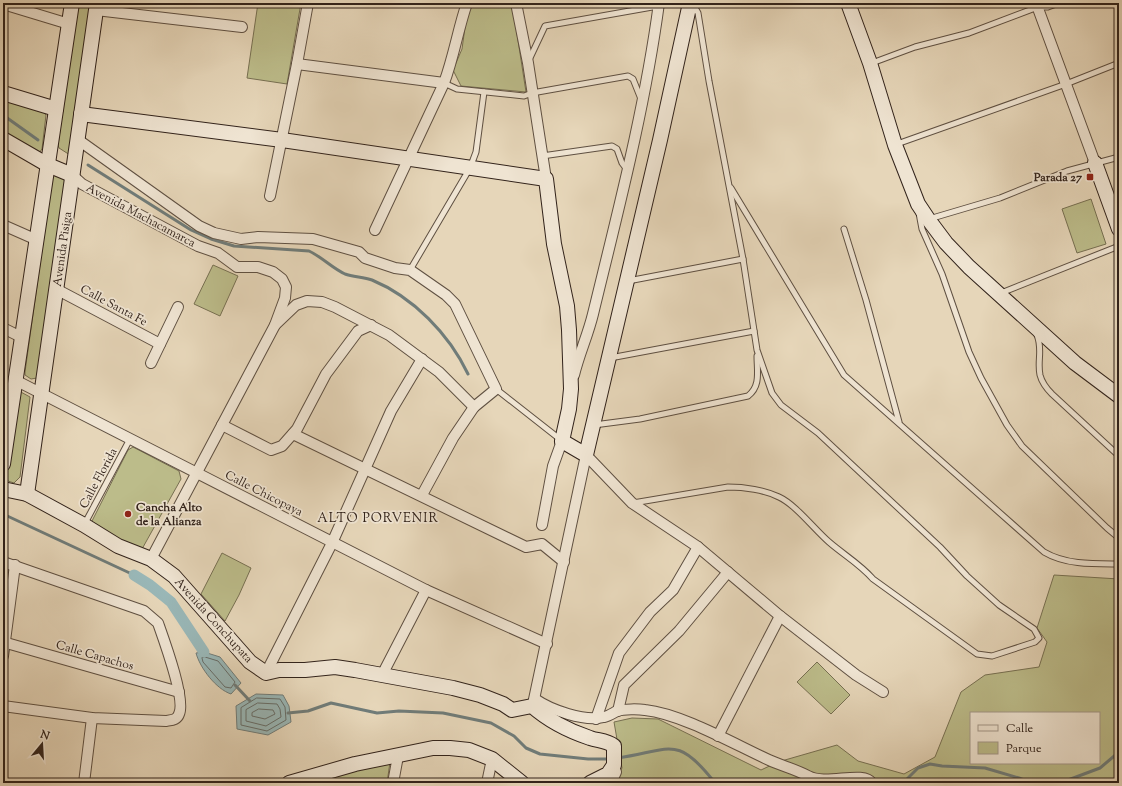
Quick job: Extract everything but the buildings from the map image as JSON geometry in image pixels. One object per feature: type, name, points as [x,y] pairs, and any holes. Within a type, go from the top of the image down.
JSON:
[{"type":"street","points":[[3,464],[72,3]]},
{"type":"street","points":[[270,196],[308,3]]},
{"type":"street","points":[[375,230],[444,83],[452,61],[458,28],[467,3]]},
{"type":"street","points":[[516,3],[528,63],[546,179],[554,244],[567,306],[572,388]]},
{"type":"street","points":[[611,783],[616,772],[614,765],[614,746],[608,742],[592,739],[562,726],[541,714],[534,703],[586,455],[691,3]]},
{"type":"street","points":[[848,3],[870,63],[895,145],[918,204],[928,219],[946,243],[969,267],[1075,363],[1119,396]]},
{"type":"street","points":[[3,4],[69,24]]},
{"type":"street","points":[[542,525],[553,466],[562,441],[569,409],[578,355],[592,317],[611,235],[629,172],[659,4]]},
{"type":"street","points":[[1037,5],[1119,229]]},
{"type":"street","points":[[96,7],[242,27]]},
{"type":"street","name":"Avenida Pisiga","points":[[27,494],[43,393],[56,289],[96,7]]},
{"type":"street","points":[[297,64],[444,83]]},
{"type":"street","points":[[3,93],[56,109]]},
{"type":"street","points":[[81,114],[282,140],[546,179]]},
{"type":"street","name":"Avenida Machacamarca","points":[[3,139],[48,165],[72,175],[82,184],[198,246],[218,253],[237,267],[258,267],[273,272],[282,279],[286,287],[285,298],[275,325]]},
{"type":"street","points":[[77,139],[199,226],[214,233],[241,239],[258,237],[313,239],[359,252],[365,258],[395,268],[410,270],[446,295],[454,304],[496,389],[474,407],[453,438],[422,495]]},
{"type":"street","points":[[3,225],[37,240]]},
{"type":"street","name":"Calle Santa Fe","points":[[56,289],[160,344]]},
{"type":"street","points":[[151,559],[275,325],[296,305],[307,301],[322,302],[389,335],[439,372],[474,407]]},
{"type":"street","points":[[151,363],[178,307]]},
{"type":"street","points":[[222,425],[271,450],[282,446],[293,434],[326,374],[358,331],[371,325]]},
{"type":"street","points":[[3,328],[23,338]]},
{"type":"street","points":[[266,673],[332,543],[391,411],[422,359]]},
{"type":"street","name":"Calle Chicopaya","points":[[15,380],[426,590],[547,644]]},
{"type":"street","points":[[293,434],[422,495],[526,547],[542,544],[564,562]]},
{"type":"street","points":[[562,441],[586,455],[632,503],[698,547],[780,616],[856,675],[883,692]]},
{"type":"street","name":"Avenida Conchupata","points":[[3,490],[27,494],[84,525],[118,546],[151,559],[174,576],[250,662],[266,673]]},
{"type":"street","points":[[596,719],[619,653],[650,612],[672,590],[698,547]]},
{"type":"street","points":[[3,562],[144,611],[158,623],[179,692],[181,709],[175,720],[92,718],[3,706]]},
{"type":"street","points":[[3,656],[15,565]]},
{"type":"street","points":[[618,711],[624,685],[679,631],[728,572]]},
{"type":"street","points":[[382,675],[426,590]]},
{"type":"street","points":[[718,736],[780,616]]},
{"type":"street","name":"Calle Capachos","points":[[4,643],[179,692]]},
{"type":"street","points":[[266,673],[279,670],[305,670],[335,667],[466,692],[503,704],[512,710],[534,703],[582,717],[596,719],[618,711],[645,710],[675,717],[776,764],[795,769],[820,780],[862,777],[872,783]]},
{"type":"street","points":[[84,783],[92,718]]},
{"type":"street","points":[[289,783],[330,769],[433,748],[469,750],[492,759],[522,783]]},
{"type":"street","points":[[393,783],[398,756]]},
{"type":"street","points":[[487,783],[492,759]]},
{"type":"street","points":[[590,783],[608,774],[614,765]]},
{"type":"lane","points":[[593,425],[640,419],[748,396],[754,391],[757,383],[757,350],[729,184],[709,81],[698,13],[691,3]]},
{"type":"lane","points":[[870,63],[915,47],[969,33],[1037,5],[1048,7],[1059,3]]},
{"type":"lane","points":[[528,63],[545,26],[659,4]]},
{"type":"lane","points":[[895,145],[1066,84],[1119,63]]},
{"type":"lane","points":[[444,83],[457,89],[524,96],[532,93],[628,76],[633,79],[642,102]]},
{"type":"lane","points":[[410,270],[470,168],[476,152],[484,92]]},
{"type":"lane","points":[[542,156],[612,146],[617,149],[622,163],[629,172]]},
{"type":"lane","points":[[928,219],[1000,198],[1067,171],[1119,157]]},
{"type":"lane","points":[[729,184],[844,375],[1044,552],[1053,557],[1081,563],[1119,564]]},
{"type":"lane","points":[[918,204],[919,219],[922,229],[942,274],[969,352],[981,378],[1007,425],[1022,446],[1119,538]]},
{"type":"lane","points":[[844,229],[866,300],[900,423]]},
{"type":"lane","points":[[1000,294],[1119,246]]},
{"type":"lane","points":[[627,281],[742,259]]},
{"type":"lane","points":[[1028,320],[1040,343],[1039,370],[1044,385],[1119,456]]},
{"type":"lane","points":[[609,358],[754,331]]},
{"type":"lane","points":[[632,503],[728,487],[738,487],[772,494],[786,502],[830,543],[862,566],[873,579],[977,654],[992,656],[1035,642],[1039,638],[1034,629],[999,605],[967,576],[940,547],[818,433],[781,405],[772,393],[757,350]]},
{"type":"lane","points":[[496,389],[562,441]]},
{"type":"lane","name":"Calle Florida","points":[[84,525],[130,439]]},
{"type":"green space","points":[[77,3],[92,3],[70,155],[59,148],[58,145]]},
{"type":"green space","points":[[258,3],[301,3],[287,84],[247,78]]},
{"type":"green space","points":[[472,3],[508,3],[513,8],[526,92],[461,86],[453,70],[462,49],[466,20]]},
{"type":"green space","points":[[3,98],[42,110],[46,115],[42,149],[39,153],[3,135]]},
{"type":"green space","points":[[53,171],[66,176],[37,378],[31,379],[25,375],[25,372]]},
{"type":"green space","points":[[1091,199],[1106,244],[1077,253],[1062,209]]},
{"type":"green space","points":[[213,265],[238,276],[220,316],[194,304]]},
{"type":"green space","points":[[19,391],[30,397],[20,477],[14,483],[8,481],[6,476]]},
{"type":"green space","points":[[133,447],[179,471],[181,479],[142,549],[138,551],[94,527],[92,521],[128,450]]},
{"type":"green space","points":[[222,553],[251,568],[225,621],[201,594]]},
{"type":"green space","points":[[1054,575],[1119,579],[1119,783],[613,783],[622,768],[614,722],[632,718],[658,719],[761,770],[778,762],[837,745],[858,761],[904,774],[935,757],[961,692],[985,675],[1039,667],[1047,642],[1037,628]]},
{"type":"green space","points":[[817,662],[850,695],[831,714],[797,682]]},
{"type":"green space","points":[[390,762],[387,783],[308,783]]},
{"type":"water","points":[[204,652],[220,657],[241,683],[231,694],[214,683],[201,665],[196,653]]},
{"type":"water","points":[[256,694],[283,695],[289,706],[291,722],[268,735],[237,729],[236,706]]},
{"type":"waterway","points":[[3,115],[38,140]]},
{"type":"waterway","points":[[88,165],[191,230],[211,239],[234,246],[309,251],[345,274],[372,280],[387,287],[402,296],[428,318],[451,345],[468,374]]},
{"type":"waterway","points":[[3,514],[134,575]]},
{"type":"waterway","points":[[134,575],[150,585],[171,602],[204,652]]},
{"type":"waterway","points":[[235,685],[250,701]]},
{"type":"waterway","points":[[288,713],[308,711],[331,703],[377,713],[399,711],[443,713],[491,723],[514,736],[526,748],[540,754],[588,759],[610,759]]},
{"type":"waterway","points":[[618,758],[662,749],[682,751],[691,757],[715,783]]},
{"type":"waterway","points":[[1060,783],[1100,768],[1119,752]]},
{"type":"waterway","points":[[903,783],[918,768],[930,764],[985,768],[1031,783]]},
{"type":"waterway","points":[[887,783],[895,783]]},
{"type":"place","name":"Parada 27","points":[[1090,177]]},
{"type":"place","name":"Cancha Alto de la Alianza","points":[[128,514]]},
{"type":"district","name":"ALTO PORVENIR","points":[[378,517]]}]
